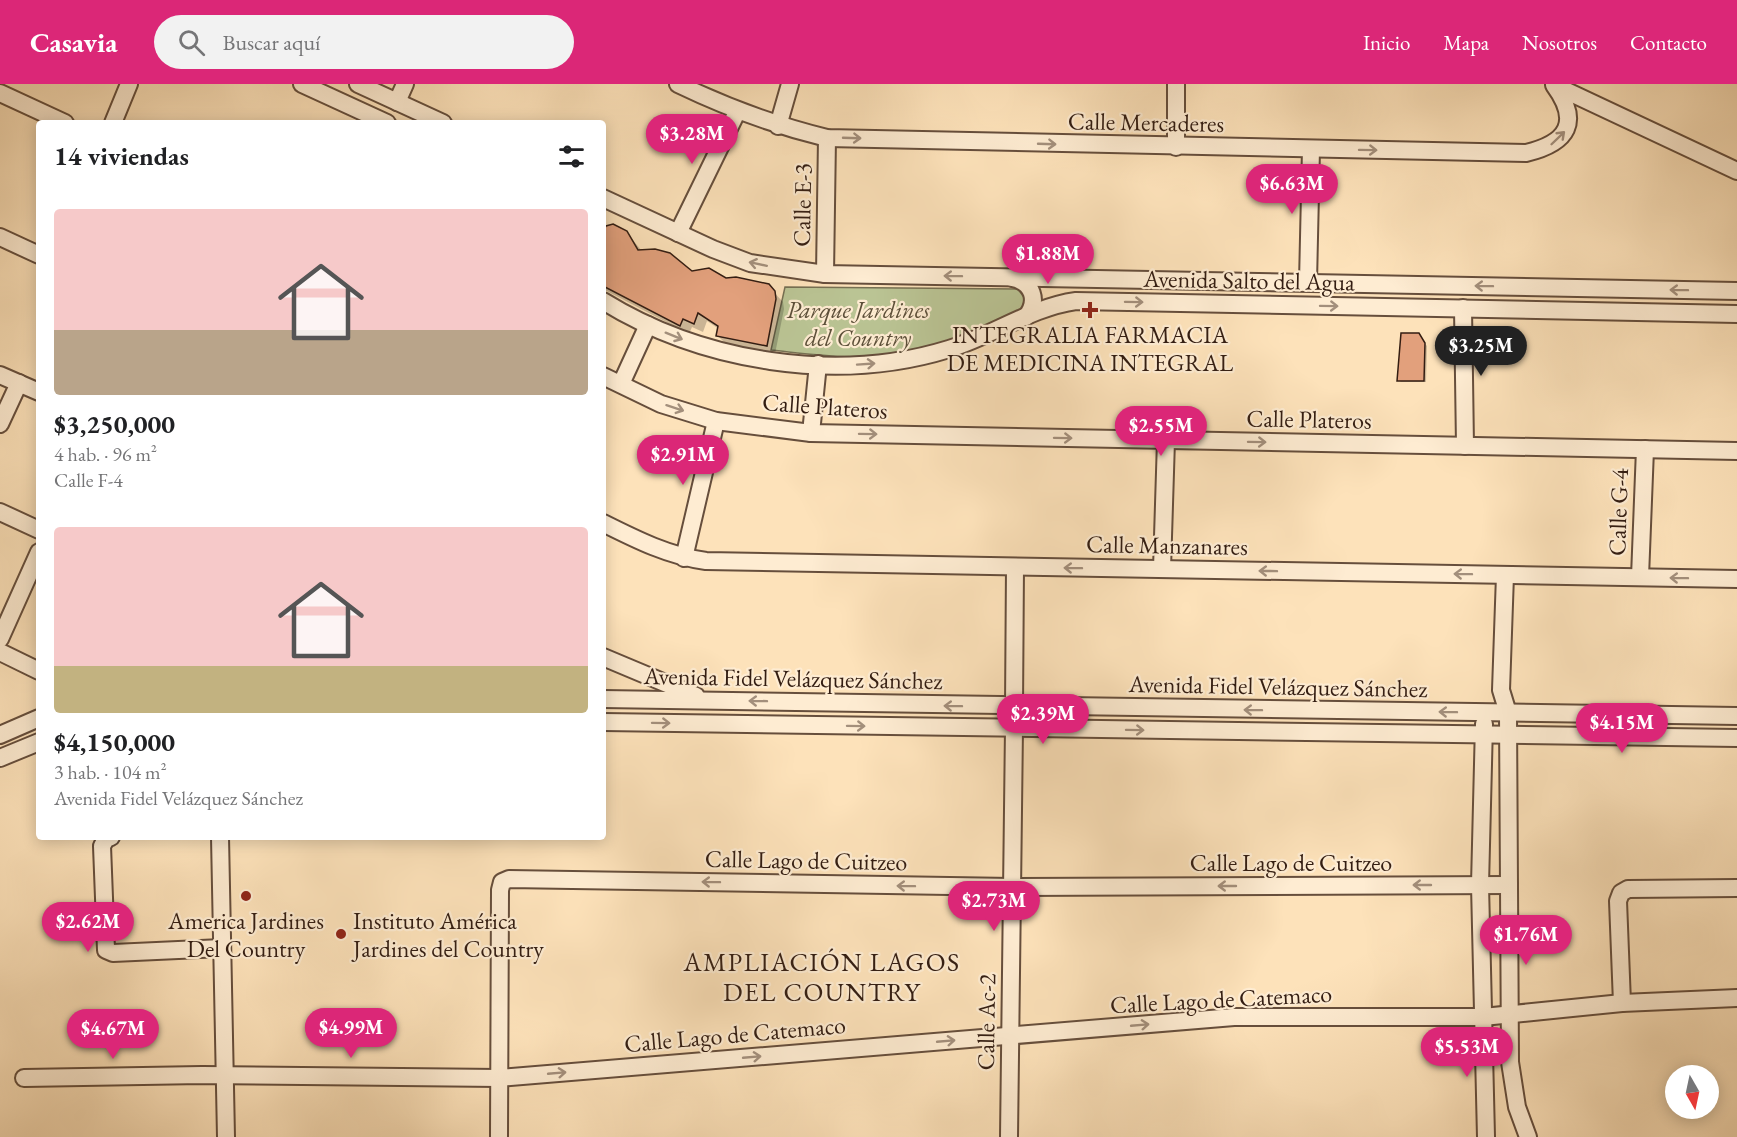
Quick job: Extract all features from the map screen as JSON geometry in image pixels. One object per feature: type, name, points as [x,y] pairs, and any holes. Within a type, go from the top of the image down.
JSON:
[{"type":"street","points":[[114,120],[129,84]]},
{"type":"street","points":[[302,84],[380,120]]},
{"type":"street","points":[[358,84],[436,120]]},
{"type":"street","points":[[397,102],[405,84]]},
{"type":"street","name":"Calle Mercaderes","points":[[678,84],[737,112],[778,126],[827,138],[1526,153],[1543,149],[1557,142],[1569,123],[1570,113],[1566,101],[1553,85]]},
{"type":"street","points":[[778,126],[790,84]]},
{"type":"street","points":[[1176,84],[1176,147]]},
{"type":"street","points":[[1553,85],[1737,171]]},
{"type":"street","points":[[0,93],[58,120]]},
{"type":"street","points":[[678,233],[737,112]]},
{"type":"street","name":"Calle E-3","points":[[825,274],[827,138]]},
{"type":"street","points":[[1308,282],[1311,149]]},
{"type":"street","name":"Avenida Salto del Agua","points":[[606,199],[750,263],[825,274],[1737,291]]},
{"type":"street","points":[[0,237],[36,254]]},
{"type":"street","points":[[1008,277],[1026,282],[1033,293],[1033,306],[1026,317]]},
{"type":"street","points":[[1241,281],[1241,304]]},
{"type":"street","points":[[1652,289],[1652,312]]},
{"type":"street","name":"Avenida Salto del Agua","points":[[606,303],[648,325],[722,352],[790,363],[818,364],[886,362],[921,356],[978,339],[1044,308],[1076,301],[1737,314]]},
{"type":"street","points":[[1463,308],[1465,446]]},
{"type":"street","points":[[621,384],[648,325]]},
{"type":"street","points":[[811,433],[818,364]]},
{"type":"street","points":[[0,375],[36,391]]},
{"type":"street","name":"Calle Plateros","points":[[606,376],[661,404],[716,421],[811,433],[1737,451]]},
{"type":"street","points":[[0,424],[18,383]]},
{"type":"street","points":[[684,558],[716,421]]},
{"type":"street","points":[[1162,569],[1166,440]]},
{"type":"street","name":"Calle G-4","points":[[1640,577],[1645,449]]},
{"type":"street","points":[[0,512],[36,529]]},
{"type":"street","name":"Calle Manzanares","points":[[606,525],[656,549],[684,558],[706,561],[1737,579]]},
{"type":"street","points":[[0,639],[36,559]]},
{"type":"street","points":[[1014,707],[1015,567]]},
{"type":"street","points":[[1505,575],[1501,690],[1509,713],[1509,1015],[1512,1084],[1528,1137]]},
{"type":"street","points":[[0,652],[36,670]]},
{"type":"street","points":[[606,658],[706,699]]},
{"type":"street","points":[[1486,1137],[1480,885],[1483,735],[1484,713],[1501,690]]},
{"type":"street","name":"Avenida Fidel Velázquez Sánchez","points":[[606,699],[706,699],[1014,707],[1737,716]]},
{"type":"street","points":[[926,726],[927,705]]},
{"type":"street","points":[[1389,734],[1390,711]]},
{"type":"street","points":[[1689,737],[1690,716]]},
{"type":"street","points":[[0,735],[36,719]]},
{"type":"street","name":"Avenida Fidel Velázquez Sánchez","points":[[606,722],[1737,738]]},
{"type":"street","name":"Calle Ac-2","points":[[1009,1137],[1014,728]]},
{"type":"street","points":[[0,758],[36,743]]},
{"type":"street","points":[[105,840],[102,846],[105,950],[113,953],[222,948]]},
{"type":"street","points":[[220,840],[226,1137]]},
{"type":"street","name":"Calle Lago de Cuitzeo","points":[[500,1137],[500,890],[502,882],[509,879],[1012,887],[1509,885]]},
{"type":"street","points":[[1622,1003],[1618,901],[1621,893],[1629,889],[1737,888]]},
{"type":"street","name":"Calle Lago de Catemaco","points":[[24,1078],[224,1076],[499,1078],[1234,1017],[1483,1017],[1622,1003],[1737,998]]},
{"type":"green space","name":"Parque Jardines del Country","points":[[785,287],[1018,289],[1026,300],[1021,312],[942,344],[879,356],[836,356],[771,350]]},
{"type":"building","points":[[613,224],[627,231],[638,250],[655,249],[670,253],[692,271],[709,268],[726,278],[736,277],[769,284],[775,291],[776,299],[767,346],[716,336],[718,326],[698,313],[694,324],[683,319],[680,326],[606,288],[606,226]]},
{"type":"building","points":[[1401,333],[1419,333],[1425,343],[1424,381],[1397,381]]},
{"type":"place","name":"INTEGRALIA FARMACIA DE MEDICINA INTEGRAL","points":[[1090,310]]},
{"type":"place","name":"America Jardines Del Country","points":[[246,896]]},
{"type":"place","name":"Instituto América Jardines del Country","points":[[341,934]]},
{"type":"district","name":"AMPLIACIÓN LAGOS DEL COUNTRY","points":[[822,977]]}]
